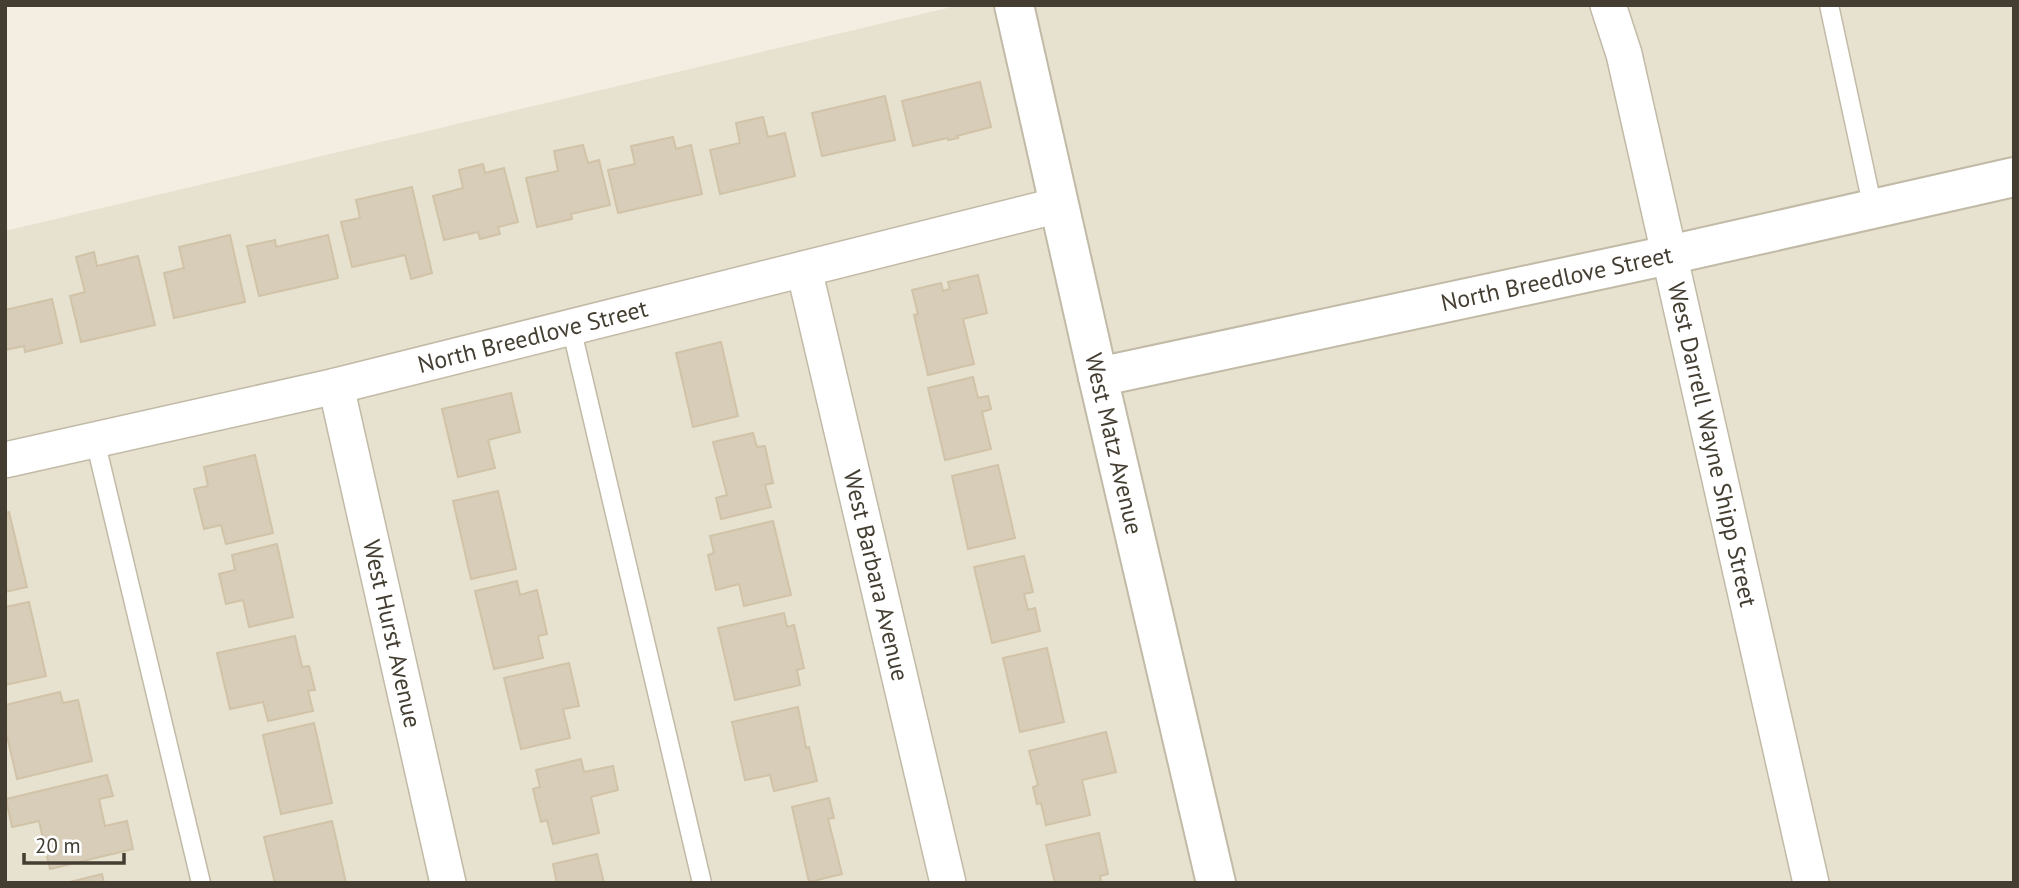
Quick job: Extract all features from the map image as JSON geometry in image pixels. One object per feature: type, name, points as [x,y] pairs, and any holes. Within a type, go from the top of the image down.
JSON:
[{"type":"street","name":"West Matz Avenue","points":[[1014,5],[1216,883]]},
{"type":"street","name":"West Darrell Wayne Shipp Street","points":[[1608,5],[1624,54],[1811,883]]},
{"type":"street","name":"North Breedlove Street","points":[[1098,377],[1669,255],[2014,177]]},
{"type":"street","name":"North Breedlove Street","points":[[5,460],[336,386],[1059,205]]},
{"type":"street","name":"West Barbara Avenue","points":[[804,269],[948,883]]},
{"type":"street","name":"West Hurst Avenue","points":[[336,386],[448,883]]},
{"type":"lane","points":[[1829,5],[1873,209]]},
{"type":"lane","points":[[571,327],[702,883]]},
{"type":"lane","points":[[94,440],[201,883]]},
{"type":"shaded area","points":[[960,5],[2014,5],[2014,883],[5,883],[5,231]]},
{"type":"building","points":[[980,82],[991,127],[957,136],[958,138],[913,146],[902,101]]},
{"type":"building","points":[[885,96],[895,140],[822,156],[812,113]]},
{"type":"building","points":[[763,117],[768,137],[785,133],[795,176],[720,194],[710,150],[740,143],[736,123]]},
{"type":"building","points":[[673,137],[676,149],[691,145],[702,194],[618,213],[608,170],[635,164],[631,146]]},
{"type":"building","points":[[583,145],[588,163],[599,160],[610,205],[571,214],[572,219],[537,227],[526,178],[558,171],[554,151]]},
{"type":"building","points":[[483,164],[485,173],[504,168],[518,222],[498,227],[500,234],[480,239],[478,232],[444,240],[433,196],[463,188],[459,170]]},
{"type":"building","points":[[412,187],[432,273],[411,279],[405,255],[352,267],[341,222],[360,218],[356,200]]},
{"type":"building","points":[[230,235],[245,302],[174,318],[164,273],[184,268],[179,247]]},
{"type":"building","points":[[328,235],[338,278],[259,296],[247,246],[275,240],[276,247]]},
{"type":"building","points":[[94,252],[97,266],[138,256],[155,325],[81,342],[70,296],[85,292],[76,257]]},
{"type":"building","points":[[978,275],[987,313],[963,319],[974,364],[928,375],[914,315],[918,314],[912,290],[941,283],[943,291],[950,289],[948,282]]},
{"type":"building","points":[[52,299],[62,343],[25,352],[24,346],[5,350],[5,310]]},
{"type":"building","points":[[721,342],[738,416],[693,427],[676,353]]},
{"type":"building","points":[[973,377],[978,398],[988,396],[991,409],[982,412],[991,449],[945,460],[928,388]]},
{"type":"building","points":[[511,393],[520,432],[488,440],[495,468],[458,477],[442,409]]},
{"type":"building","points":[[753,433],[757,447],[765,446],[773,483],[765,485],[771,507],[721,519],[716,498],[727,495],[713,442]]},
{"type":"building","points":[[255,455],[273,533],[226,544],[221,525],[204,529],[194,489],[208,486],[204,467]]},
{"type":"building","points":[[998,465],[1015,538],[968,549],[952,476]]},
{"type":"building","points":[[498,491],[516,569],[471,579],[453,501]]},
{"type":"building","points":[[9,512],[27,587],[5,592],[5,513]]},
{"type":"building","points":[[773,521],[791,595],[744,606],[739,584],[716,590],[708,555],[714,553],[710,536]]},
{"type":"building","points":[[277,544],[293,617],[249,627],[243,600],[226,604],[219,574],[235,570],[232,555]]},
{"type":"building","points":[[1024,556],[1033,592],[1024,594],[1028,610],[1035,608],[1040,631],[992,643],[974,567]]},
{"type":"building","points":[[517,581],[520,595],[537,590],[547,634],[538,636],[543,658],[494,669],[475,591]]},
{"type":"building","points":[[29,602],[46,676],[5,685],[5,607]]},
{"type":"building","points":[[784,613],[787,627],[794,625],[804,668],[797,670],[800,685],[735,700],[718,628]]},
{"type":"building","points":[[295,636],[302,667],[309,666],[315,690],[308,691],[313,711],[268,721],[263,702],[230,709],[217,653]]},
{"type":"building","points":[[1047,648],[1064,722],[1020,732],[1003,658]]},
{"type":"building","points":[[569,663],[579,706],[563,709],[570,738],[521,749],[504,678]]},
{"type":"building","points":[[60,692],[63,703],[78,700],[92,761],[17,779],[7,736],[5,737],[5,705]]},
{"type":"building","points":[[798,707],[806,748],[809,747],[817,781],[774,791],[770,775],[745,780],[732,722]]},
{"type":"building","points":[[314,723],[332,803],[281,814],[263,735]]},
{"type":"building","points":[[1106,732],[1116,772],[1082,780],[1090,815],[1046,825],[1041,803],[1037,804],[1033,787],[1038,785],[1029,751]]},
{"type":"building","points":[[581,759],[584,772],[613,766],[618,790],[591,797],[599,833],[553,844],[547,820],[541,822],[533,789],[540,787],[536,770]]},
{"type":"building","points":[[107,775],[113,796],[99,799],[105,826],[127,821],[133,849],[50,869],[39,821],[12,827],[6,799]]},
{"type":"building","points":[[829,798],[834,818],[828,819],[842,874],[809,882],[792,807]]},
{"type":"building","points":[[332,821],[346,883],[275,883],[264,837]]},
{"type":"building","points":[[1099,833],[1108,874],[1100,876],[1101,883],[1055,883],[1046,845]]},
{"type":"building","points":[[597,854],[604,883],[557,883],[553,864]]},
{"type":"building","points":[[102,874],[104,883],[66,883]]}]
